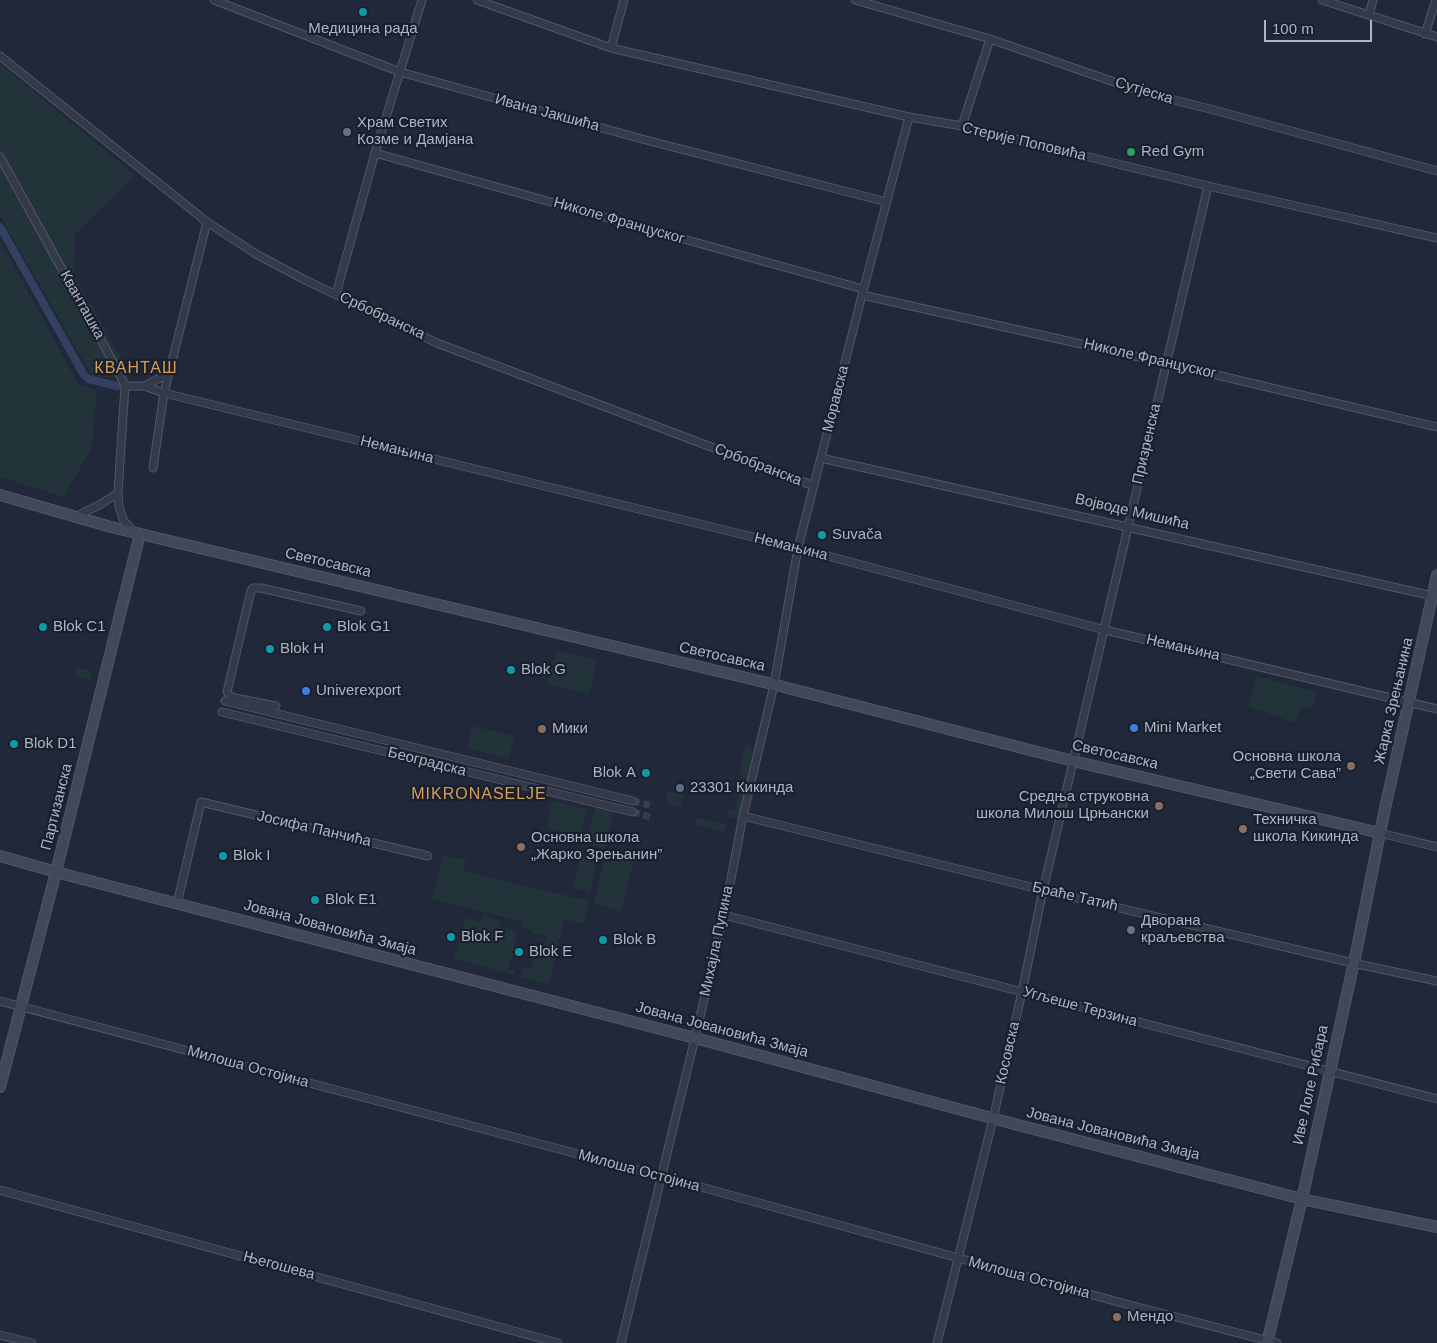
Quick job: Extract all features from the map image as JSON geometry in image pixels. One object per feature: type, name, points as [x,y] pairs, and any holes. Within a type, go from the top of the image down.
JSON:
[{"type":"street","name":"Ивана Јакшића","points":[[214,0],[400,72],[642,139],[887,202]]},
{"type":"street","points":[[336,294],[375,153],[422,0]]},
{"type":"street","name":"Стерије Поповића","points":[[477,0],[611,48],[909,116],[962,126],[1208,186],[1437,238]]},
{"type":"street","points":[[611,48],[624,0]]},
{"type":"street","name":"Сутјеска","points":[[855,0],[990,38],[1146,93],[1437,171]]},
{"type":"street","points":[[1322,0],[1437,37]]},
{"type":"street","points":[[1368,15],[1373,0]]},
{"type":"street","points":[[1426,34],[1436,0]]},
{"type":"street","points":[[962,126],[990,38]]},
{"type":"street","name":"Србобранска","points":[[0,56],[207,222],[256,254],[302,279],[437,343],[814,486]]},
{"type":"street","name":"Моравска","points":[[774,685],[798,548],[862,292],[909,116]]},
{"type":"street","name":"Николе Француског","points":[[375,153],[862,292],[1437,427]]},
{"type":"street","name":"Кванташка","points":[[0,157],[125,386]]},
{"type":"street","name":"Призренска","points":[[1073,761],[1208,186]]},
{"type":"street","points":[[153,468],[168,374],[207,222]]},
{"type":"street","name":"Немањина","points":[[144,386],[168,374]]},
{"type":"street","points":[[125,386],[118,493],[119,507],[124,521],[137,533]]},
{"type":"street","name":"Немањина","points":[[125,386],[144,386],[164,394],[798,548],[1104,630],[1437,709]]},
{"type":"street","name":"Војводе Мишића","points":[[821,458],[1435,596]]},
{"type":"street","points":[[75,517],[118,493]]},
{"type":"street","name":"Светосавска","points":[[0,495],[137,533],[774,685],[1073,761],[1437,847]]},
{"type":"street","name":"Партизанска","points":[[0,1087],[56,872],[137,533]]},
{"type":"street","name":"Жарка Зрењанина","points":[[1380,833],[1408,702],[1435,596],[1437,575]]},
{"type":"street","points":[[276,706],[235,698],[227,692],[251,591],[254,588],[261,588],[361,611]]},
{"type":"street","name":"Михајла Пупина","points":[[621,1343],[724,915],[743,816],[774,685]]},
{"type":"street","name":"Београдска","points":[[225,701],[633,801]]},
{"type":"street","name":"Београдска","points":[[222,712],[633,812]]},
{"type":"street","name":"Косовска","points":[[938,1343],[993,1119],[1073,761]]},
{"type":"street","name":"Јосифа Панчића","points":[[177,904],[201,802],[428,856]]},
{"type":"street","name":"Браће Татић","points":[[743,816],[1043,890],[1437,981]]},
{"type":"street","name":"Иве Лоле Рибара","points":[[1271,1342],[1380,833]]},
{"type":"street","name":"Јована Јовановића Змаја","points":[[0,856],[1302,1199],[1437,1227]]},
{"type":"street","name":"Угљеше Терзина","points":[[724,915],[1437,1099]]},
{"type":"street","name":"Милоша Остојина","points":[[0,1001],[661,1176],[1271,1342]]},
{"type":"street","name":"Његошева","points":[[0,1190],[558,1343]]},
{"type":"street","points":[[0,1334],[32,1343]]},
{"type":"shaded area","points":[[0,64],[135,175],[75,234],[74,275],[128,370],[128,379],[92,376],[0,216]]},
{"type":"shaded area","points":[[0,240],[79,385],[97,390],[92,447],[64,497],[0,477]]},
{"type":"shaded area","points":[[556,650],[597,660],[589,695],[547,683]]},
{"type":"shaded area","points":[[77,667],[92,671],[90,680],[75,677]]},
{"type":"shaded area","points":[[1257,676],[1317,692],[1312,709],[1301,707],[1295,723],[1248,706]]},
{"type":"shaded area","points":[[472,726],[514,736],[509,759],[467,748]]},
{"type":"shaded area","points":[[748,744],[753,751],[752,762],[738,819],[727,816],[729,810],[734,811],[744,775],[739,774],[745,746]]},
{"type":"shaded area","points":[[668,791],[684,795],[681,807],[666,803]]},
{"type":"shaded area","points":[[552,801],[587,809],[579,843],[558,838],[559,831],[546,828]]},
{"type":"shaded area","points":[[596,804],[615,808],[604,848],[586,844]]},
{"type":"shaded area","points":[[697,818],[726,824],[724,832],[695,825]]},
{"type":"shaded area","points":[[606,853],[634,859],[621,912],[594,903]]},
{"type":"shaded area","points":[[581,854],[597,858],[590,892],[573,888]]},
{"type":"shaded area","points":[[443,855],[466,860],[464,871],[589,901],[584,924],[564,919],[549,984],[520,977],[523,967],[531,969],[534,959],[541,960],[547,936],[532,933],[533,931],[522,928],[523,922],[432,899]]},
{"type":"shaded area","points":[[483,915],[501,920],[499,927],[518,932],[508,969],[515,971],[514,975],[454,959],[465,918],[481,922]]},
{"type":"waterway","points":[[0,227],[84,375],[88,379],[117,386]]},
{"type":"tunnel","points":[[633,801],[653,806]]},
{"type":"tunnel","points":[[633,812],[650,817]]},
{"type":"place","name":"Медицина рада","points":[[363,12]]},
{"type":"place","name":"Храм Светих Козме и Дамјана","points":[[347,132]]},
{"type":"place","name":"Red Gym","points":[[1131,152]]},
{"type":"place","name":"Suvača","points":[[822,535]]},
{"type":"place","name":"Blok C1","points":[[43,627]]},
{"type":"place","name":"Blok G1","points":[[327,627]]},
{"type":"place","name":"Blok H","points":[[270,649]]},
{"type":"place","name":"Blok G","points":[[511,670]]},
{"type":"place","name":"Univerexport","points":[[306,691]]},
{"type":"place","name":"Mini Market","points":[[1134,728]]},
{"type":"place","name":"Мики","points":[[542,729]]},
{"type":"place","name":"Blok D1","points":[[14,744]]},
{"type":"place","name":"Основна школа „Свети Сава”","points":[[1351,766]]},
{"type":"place","name":"Blok A","points":[[646,773]]},
{"type":"place","name":"23301 Кикинда","points":[[680,788]]},
{"type":"place","name":"Средња струковна школа Милош Црњански","points":[[1159,806]]},
{"type":"place","name":"Техничка школа Кикинда","points":[[1243,829]]},
{"type":"place","name":"Основна школа „Жарко Зрењанин”","points":[[521,847]]},
{"type":"place","name":"Blok I","points":[[223,856]]},
{"type":"place","name":"Blok E1","points":[[315,900]]},
{"type":"place","name":"Дворана краљевства","points":[[1131,930]]},
{"type":"place","name":"Blok F","points":[[451,937]]},
{"type":"place","name":"Blok B","points":[[603,940]]},
{"type":"place","name":"Blok E","points":[[519,952]]},
{"type":"place","name":"Мендо","points":[[1117,1317]]},
{"type":"district","name":"КВАНТАШ","points":[[136,369]]},
{"type":"district","name":"MIKRONASELJE","points":[[479,795]]}]
